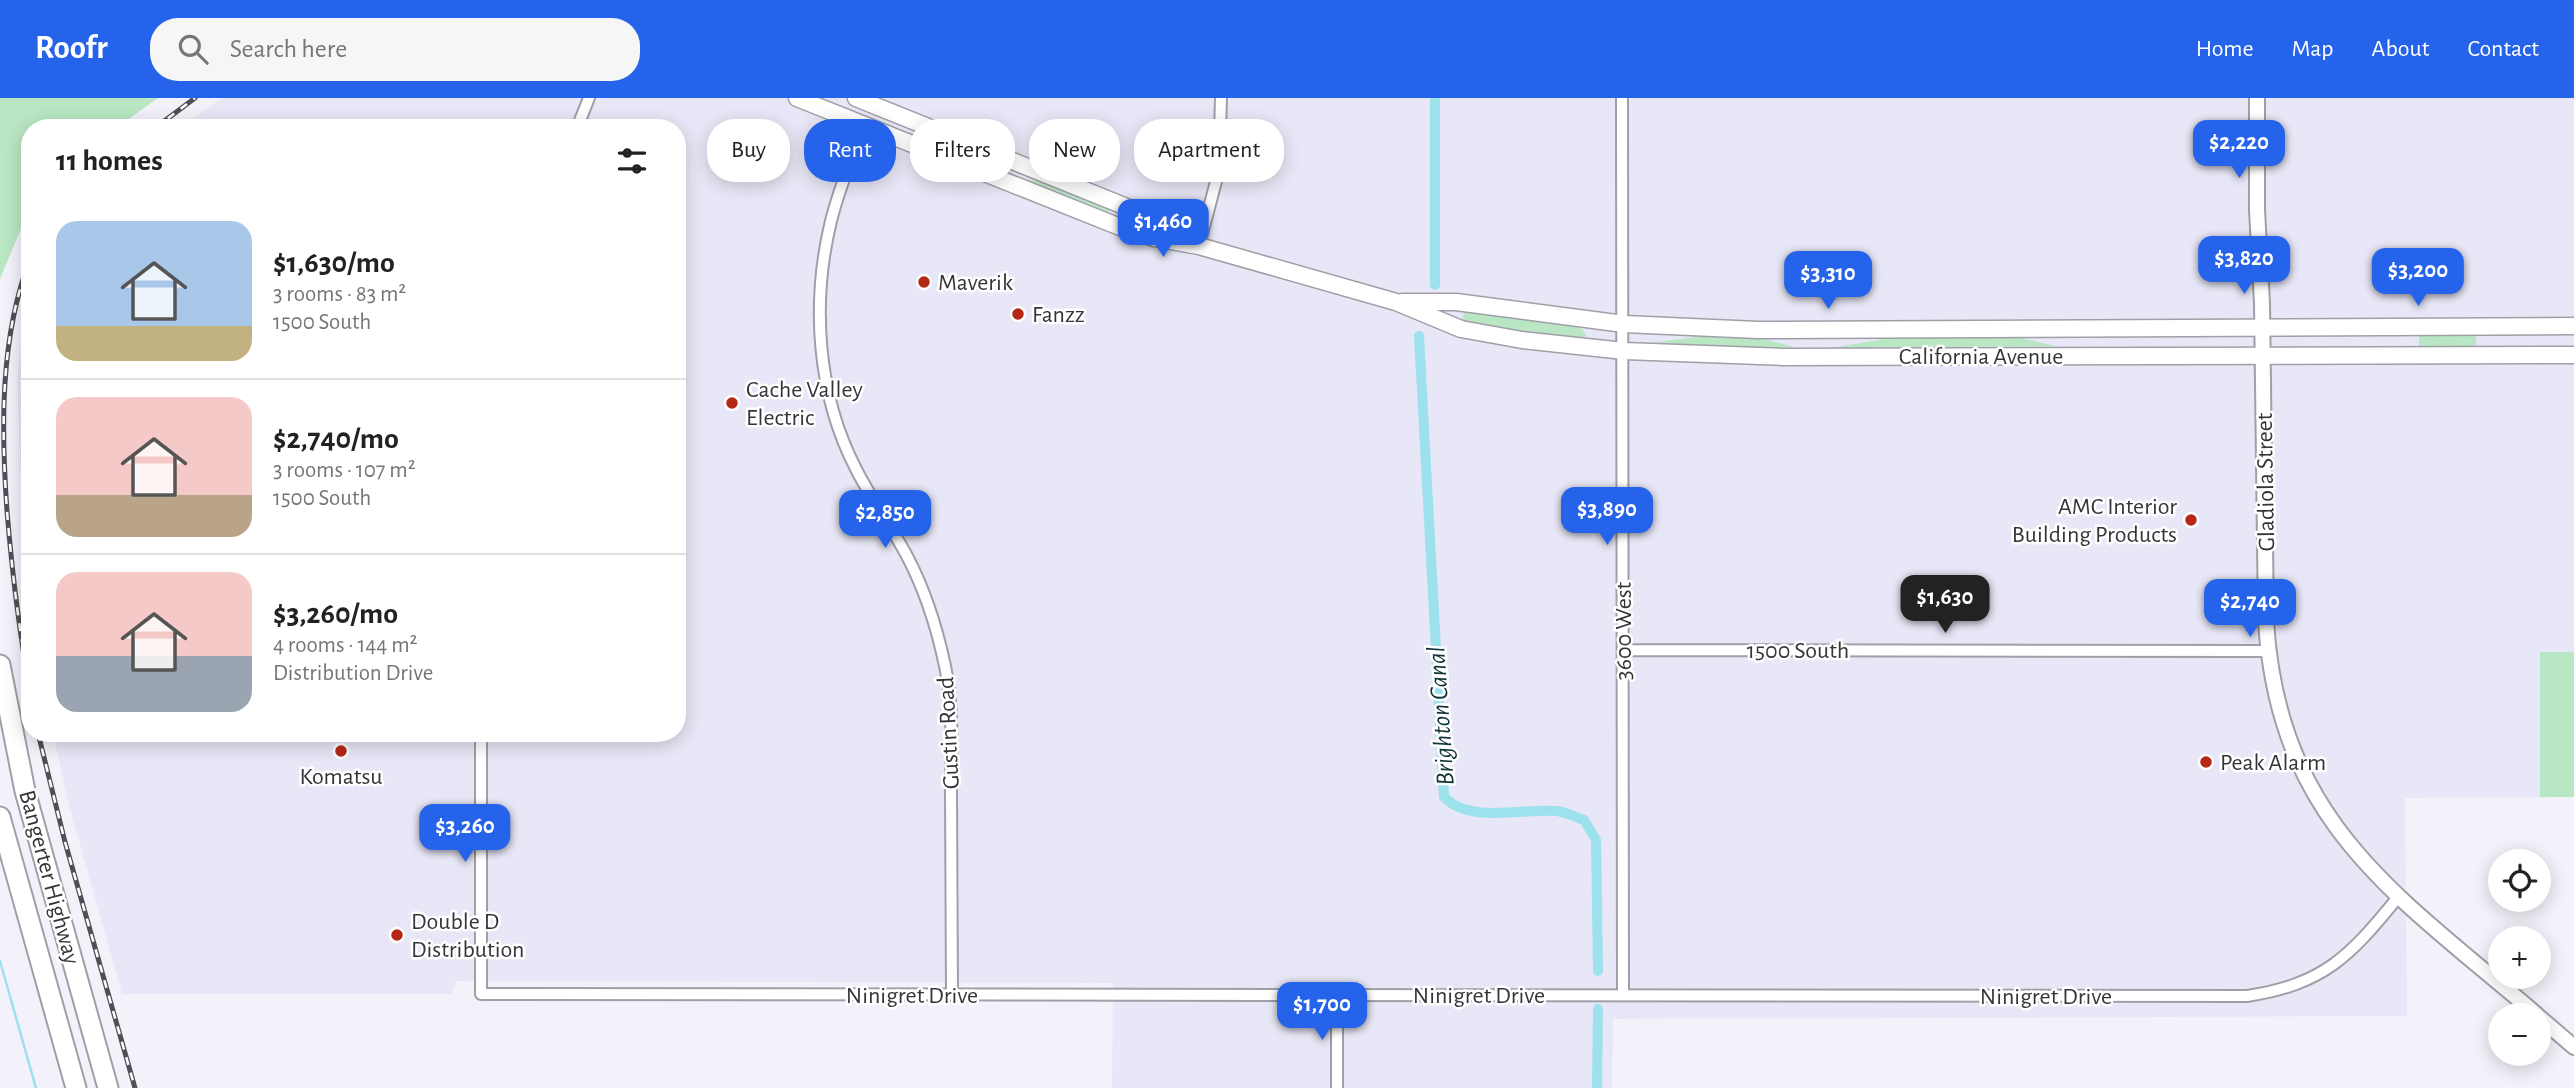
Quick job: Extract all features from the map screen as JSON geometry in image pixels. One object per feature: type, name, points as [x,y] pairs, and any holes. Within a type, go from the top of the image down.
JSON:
[{"type":"highway","name":"Bangerter Highway","points":[[0,664],[28,802],[108,1088]]},
{"type":"highway","name":"Bangerter Highway","points":[[0,817],[76,1088]]},
{"type":"main road","name":"California Avenue","points":[[797,98],[849,119]]},
{"type":"main road","name":"California Avenue","points":[[856,98],[874,101],[1149,216],[1199,246]]},
{"type":"main road","name":"California Avenue","points":[[896,138],[1120,227],[1154,238],[1199,246],[1288,274],[1396,302],[1461,329],[1513,339],[1624,351],[1810,357],[2574,355]]},
{"type":"main road","name":"California Avenue","points":[[1396,302],[1456,302],[1624,324],[1686,328],[2574,326]]},
{"type":"main road","points":[[2509,326],[2509,355]]},
{"type":"main road","points":[[2071,328],[2072,356]]},
{"type":"main road","points":[[1810,329],[1810,357]]},
{"type":"street","points":[[581,119],[589,98]]},
{"type":"street","points":[[1199,246],[1219,170],[1220,98]]},
{"type":"street","name":"3600 West","points":[[1622,98],[1623,995]]},
{"type":"street","name":"Gladiola Street","points":[[2258,98],[2257,209],[2263,355],[2268,650],[2281,716],[2296,759],[2312,791],[2358,857],[2523,1003]]},
{"type":"street","points":[[866,119],[874,101]]},
{"type":"street","name":"Gustin Road","points":[[844,182],[831,219],[828,238],[820,309],[821,345],[829,395],[843,442],[877,510],[906,554],[933,618],[945,666],[951,722],[952,995]]},
{"type":"street","name":"1500 South","points":[[1623,650],[2268,650]]},
{"type":"street","name":"Ninigret Drive","points":[[481,742],[481,994],[2246,996],[2304,983],[2335,965],[2348,956],[2399,896]]},
{"type":"street","points":[[1337,995],[1337,1088]]},
{"type":"street","name":"Gladiola Street","points":[[2551,1027],[2574,1047]]},
{"type":"shaded area","points":[[221,98],[2574,98],[2574,797],[2405,798],[2407,1016],[1613,1019],[1612,1088],[1112,1088],[1113,983],[456,981],[452,994],[122,994],[67,798],[55,742],[686,742],[686,119],[193,119]]},
{"type":"shaded area","points":[[21,343],[21,480],[17,381]]},
{"type":"green space","points":[[0,98],[158,98],[129,119],[21,119],[21,228],[0,279]]},
{"type":"green space","points":[[1016,177],[1029,180],[1029,182],[1046,183],[1111,208],[1107,216]]},
{"type":"green space","points":[[1465,309],[1577,324],[1586,334],[1585,340],[1531,335],[1462,321]]},
{"type":"green space","points":[[2476,333],[2476,347],[2419,348],[2419,334]]},
{"type":"green space","points":[[1722,334],[1751,336],[1795,347],[1731,349],[1656,342]]},
{"type":"green space","points":[[1914,334],[2008,335],[2056,346],[1830,348]]},
{"type":"green space","points":[[2540,652],[2574,652],[2574,797],[2540,797]]},
{"type":"waterway","name":"Brighton Canal","points":[[1435,98],[1435,285]]},
{"type":"waterway","name":"Brighton Canal","points":[[1419,336],[1444,797],[1455,805],[1482,813],[1557,811],[1584,820],[1596,840],[1598,971]]},
{"type":"waterway","points":[[0,961],[36,1088]]},
{"type":"waterway","name":"Brighton Canal","points":[[1597,1088],[1598,1009]]},
{"type":"railway","points":[[167,119],[195,98]]},
{"type":"railway","points":[[21,286],[8,351],[4,415],[9,533],[21,635]]},
{"type":"railway","points":[[40,742],[65,842],[135,1088]]},
{"type":"place","name":"Maverik","points":[[924,282]]},
{"type":"place","name":"Fanzz","points":[[1018,314]]},
{"type":"place","name":"Cache Valley Electric","points":[[732,403]]},
{"type":"place","name":"AMC Interior Building Products","points":[[2191,520]]},
{"type":"place","name":"Komatsu","points":[[341,751]]},
{"type":"place","name":"Peak Alarm","points":[[2206,762]]},
{"type":"place","name":"Double D Distribution","points":[[397,935]]}]
